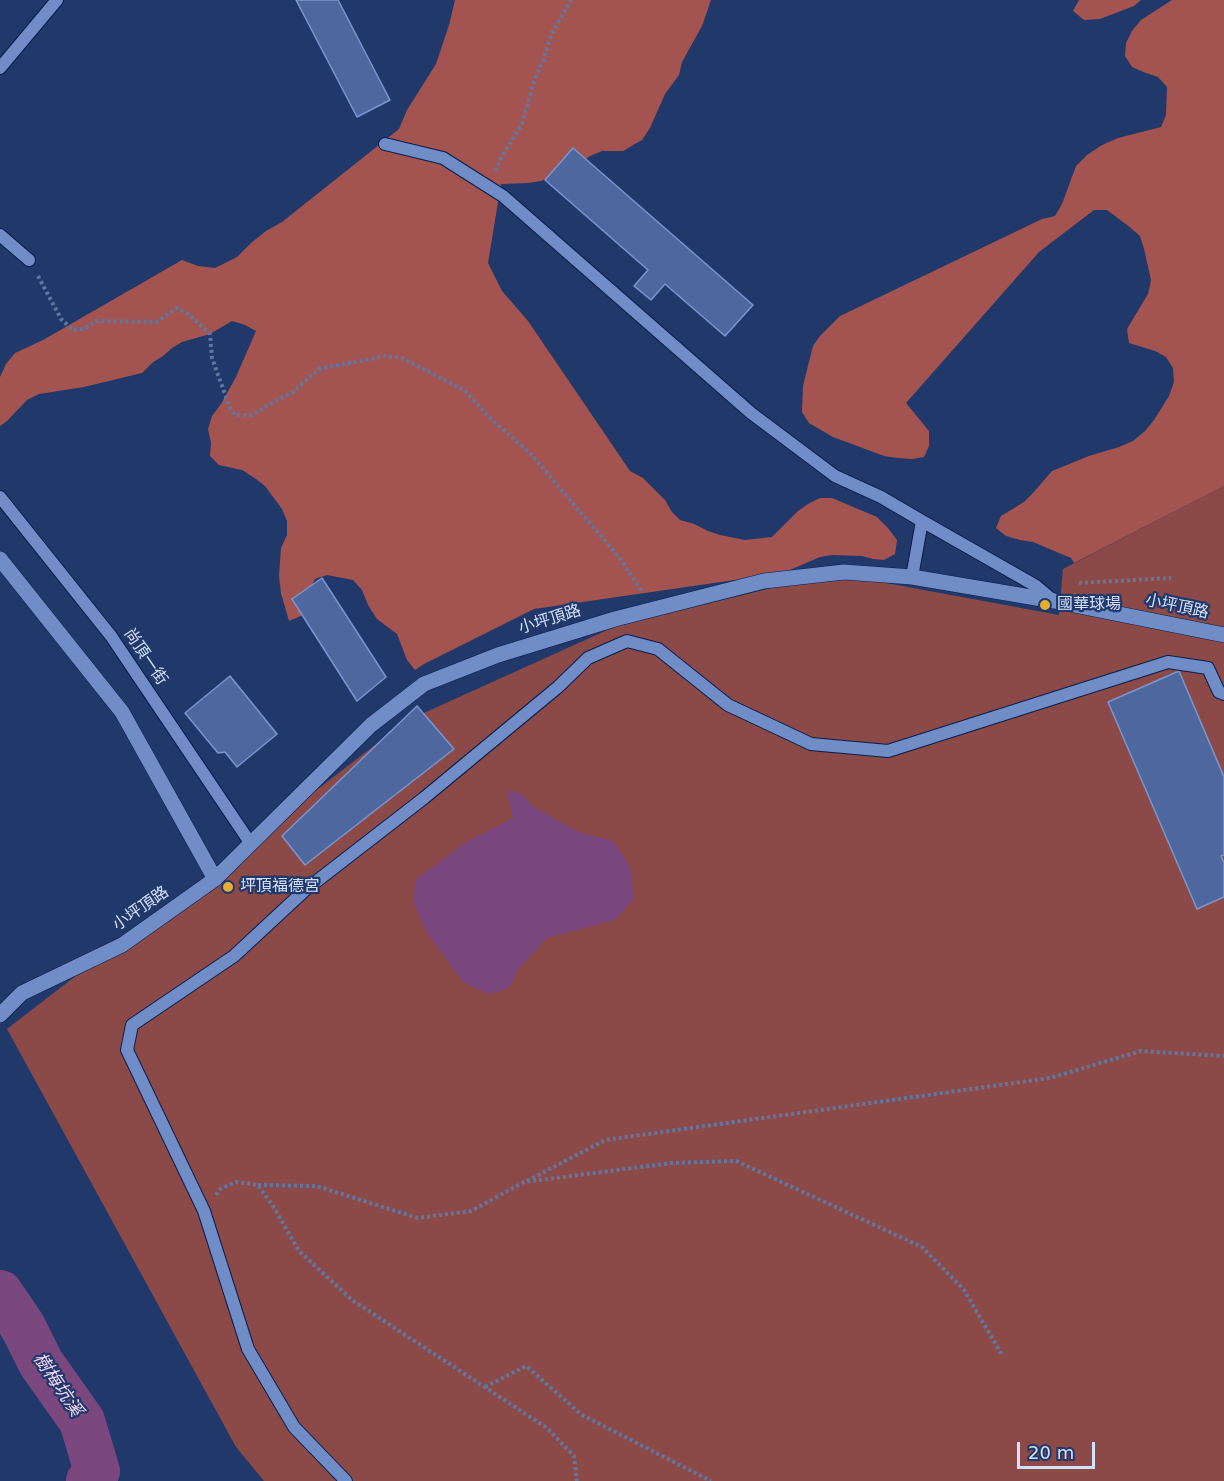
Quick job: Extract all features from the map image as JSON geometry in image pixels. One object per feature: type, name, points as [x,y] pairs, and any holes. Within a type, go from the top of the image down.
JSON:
[{"type":"street","points":[[0,559],[122,712],[215,879]]},
{"type":"street","name":"小坪頂路","points":[[0,1015],[22,993],[122,945],[215,879],[371,725],[424,684],[498,655],[615,619],[764,581],[844,572],[912,577],[1054,601],[1224,635]]},
{"type":"lane","points":[[0,68],[57,0]]},
{"type":"lane","points":[[386,144],[443,158],[503,196],[751,413],[835,476],[881,497],[1036,586],[1054,601]]},
{"type":"lane","points":[[0,235],[29,260]]},
{"type":"lane","name":"尚頂一街","points":[[0,497],[111,636],[251,844]]},
{"type":"lane","points":[[912,577],[922,521]]},
{"type":"lane","points":[[346,1481],[294,1427],[248,1349],[204,1211],[127,1050],[132,1025],[234,956],[304,891],[424,798],[558,687],[588,658],[627,641],[658,649],[728,705],[811,744],[888,751],[1167,662],[1208,668],[1222,697]]},
{"type":"path","points":[[503,196],[492,176],[522,124],[551,35],[572,0]]},
{"type":"path","points":[[29,260],[61,319],[73,330],[84,329],[96,321],[156,322],[177,308],[188,314],[210,334],[212,358],[230,408],[235,414],[252,415],[293,392],[319,369],[385,356],[402,358],[464,390],[493,421],[529,452],[619,557],[642,593]]},
{"type":"path","points":[[1078,583],[1172,578]]},
{"type":"path","points":[[204,1211],[220,1189],[236,1182],[258,1185],[316,1186],[418,1218],[471,1211],[605,1140],[1050,1078],[1141,1051],[1224,1056]]},
{"type":"path","points":[[524,1182],[672,1163],[736,1161],[922,1247],[964,1290],[1002,1355]]},
{"type":"path","points":[[258,1185],[299,1251],[352,1300],[547,1428],[574,1456],[577,1481]]},
{"type":"path","points":[[485,1387],[526,1366],[582,1415],[711,1481]]},
{"type":"shaded area","points":[[455,0],[711,0],[702,26],[682,62],[679,75],[665,94],[642,140],[623,151],[602,151],[590,156],[577,166],[541,181],[501,184],[488,263],[502,291],[528,321],[630,471],[643,478],[665,500],[680,520],[720,535],[745,540],[772,537],[808,504],[820,498],[832,498],[877,517],[897,540],[895,554],[884,560],[862,556],[833,555],[820,557],[783,573],[534,609],[415,670],[407,660],[397,634],[377,619],[362,590],[353,580],[327,575],[315,579],[301,616],[289,621],[279,576],[281,548],[287,535],[287,521],[282,509],[265,486],[256,479],[242,470],[219,465],[210,456],[211,443],[208,429],[212,416],[236,377],[256,331],[232,321],[210,334],[182,342],[142,373],[84,387],[39,394],[27,400],[0,426],[0,377],[6,364],[15,353],[43,340],[182,260],[198,266],[215,268],[237,257],[266,231],[282,222],[399,129],[407,110],[436,64]]},
{"type":"shaded area","points":[[1079,0],[1141,0],[1134,6],[1100,19],[1084,20],[1073,11]]},
{"type":"shaded area","points":[[1172,0],[1224,0],[1224,486],[1074,563],[1071,558],[1033,542],[1006,536],[996,528],[1001,516],[1024,502],[1052,471],[1133,441],[1154,420],[1169,396],[1174,382],[1173,368],[1166,357],[1129,343],[1127,329],[1148,294],[1151,280],[1140,236],[1107,210],[1094,210],[1039,252],[906,403],[929,431],[929,446],[924,457],[912,459],[884,456],[833,437],[809,423],[802,412],[803,386],[813,346],[840,316],[1042,219],[1055,216],[1062,204],[1076,166],[1087,155],[1118,138],[1161,127],[1166,115],[1167,87],[1158,77],[1132,67],[1125,56],[1126,43],[1141,20]]},
{"type":"shaded area","points":[[1224,486],[1224,1481],[264,1481],[236,1447],[7,1029],[406,721],[614,627],[832,573],[1059,615],[1063,569]]},
{"type":"shaded area","points":[[507,791],[520,793],[534,807],[578,832],[614,841],[630,867],[634,899],[615,920],[547,938],[520,967],[509,988],[490,994],[464,983],[427,933],[414,904],[415,880],[466,842],[513,818]]},
{"type":"building","points":[[296,0],[338,0],[390,100],[357,117]]},
{"type":"building","points":[[573,148],[753,305],[725,336],[665,284],[651,300],[634,286],[648,270],[545,180]]},
{"type":"building","points":[[322,578],[386,677],[357,701],[292,599]]},
{"type":"building","points":[[1179,671],[1224,777],[1224,855],[1221,856],[1224,863],[1224,897],[1197,909],[1108,702]]},
{"type":"building","points":[[230,676],[277,734],[237,767],[225,752],[218,753],[185,713]]},
{"type":"building","points":[[417,706],[454,749],[305,865],[282,836]]},
{"type":"waterway","name":"樹梅坑溪","points":[[0,1293],[23,1327],[41,1363],[82,1421],[97,1471],[89,1481]]},
{"type":"place","name":"國華球場","points":[[1045,605]]},
{"type":"place","name":"坪頂福德宮","points":[[228,887]]}]
